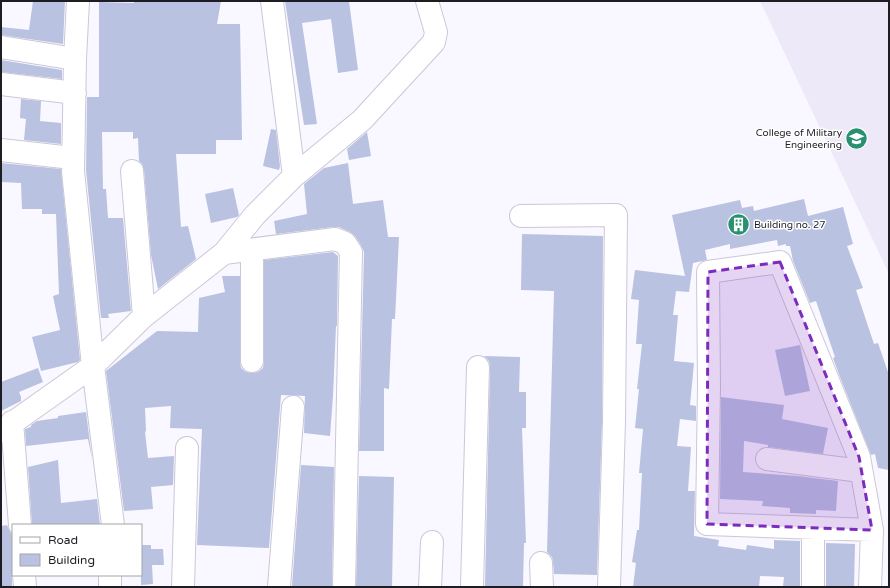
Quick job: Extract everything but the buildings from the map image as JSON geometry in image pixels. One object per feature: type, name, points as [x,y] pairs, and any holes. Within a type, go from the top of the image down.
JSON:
[{"type":"street","points":[[78,1],[72,158],[93,366],[113,524]]},
{"type":"street","points":[[272,1],[294,176]]},
{"type":"street","points":[[20,524],[6,426],[93,366],[144,316],[224,253],[255,215],[294,176],[362,120],[434,42],[436,32],[427,1]]},
{"type":"street","points":[[1,47],[75,59]]},
{"type":"street","points":[[1,84],[75,92]]},
{"type":"street","points":[[1,150],[72,158]]},
{"type":"street","points":[[132,171],[144,316]]},
{"type":"street","points":[[521,216],[616,215],[614,422],[609,587]]},
{"type":"street","points":[[224,253],[335,239],[345,243],[351,252],[344,587]]},
{"type":"street","points":[[252,250],[252,360]]},
{"type":"street","points":[[870,587],[872,530],[859,457],[780,262],[708,272],[709,386],[707,524],[872,530]]},
{"type":"street","points":[[472,587],[478,367]]},
{"type":"street","points":[[279,587],[293,408]]},
{"type":"street","points":[[183,587],[187,448]]},
{"type":"street","points":[[767,460],[861,471]]},
{"type":"street","points":[[813,528],[813,587]]},
{"type":"street","points":[[430,587],[432,542]]},
{"type":"street","points":[[541,563],[542,587]]},
{"type":"street","points":[[24,576],[25,587]]},
{"type":"street","points":[[110,576],[110,587]]},
{"type":"highlighted area","points":[[780,262],[859,457],[872,530],[707,524],[708,272]]},
{"type":"shaded area","name":"College of Military Engineering","points":[[760,1],[889,1],[889,274]]},
{"type":"place","name":"College of Military Engineering","points":[[857,138]]},
{"type":"place","name":"Building no. 27","points":[[738,224]]}]
